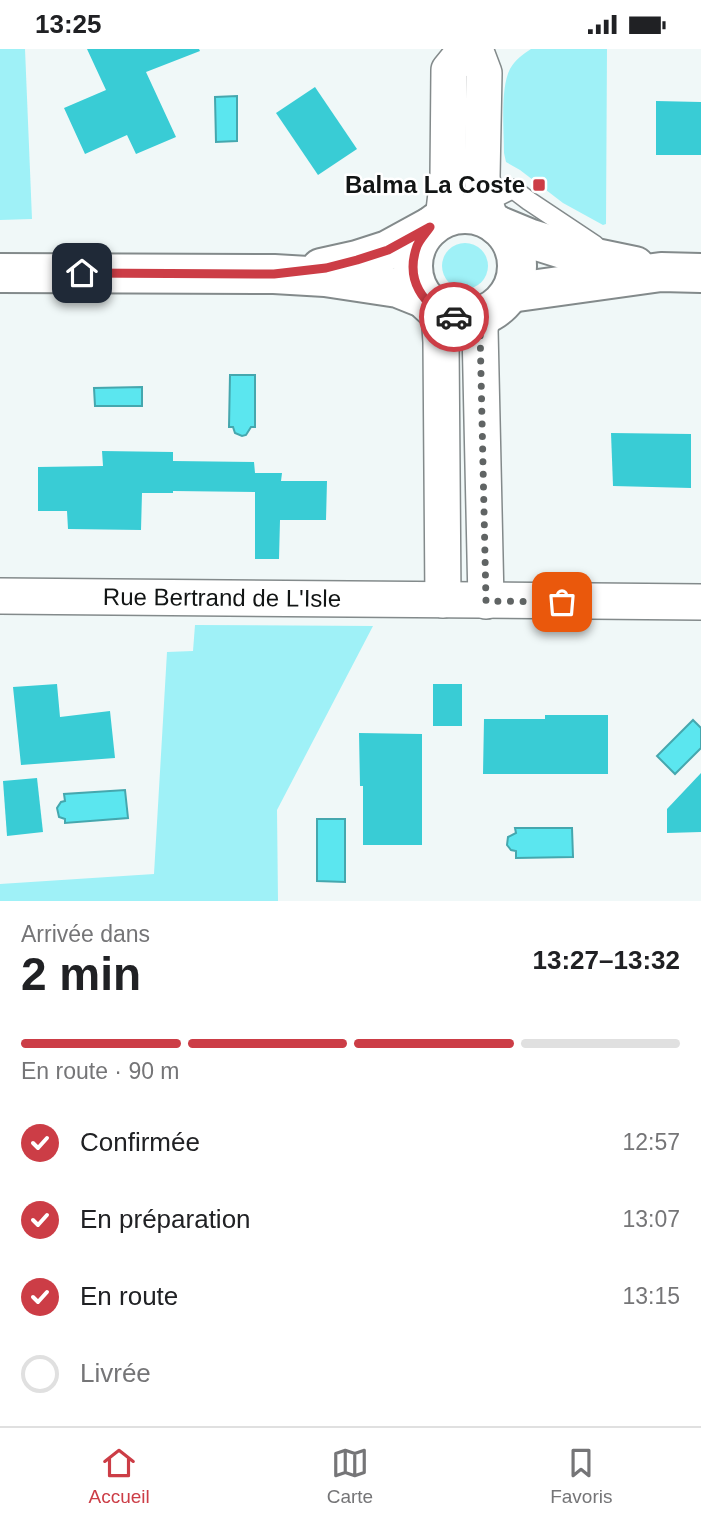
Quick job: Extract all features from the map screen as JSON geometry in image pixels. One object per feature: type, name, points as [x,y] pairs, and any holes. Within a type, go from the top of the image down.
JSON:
[{"type":"main road","points":[[468,218],[507,236],[514,249],[517,264],[515,279],[496,304]]},
{"type":"main road","points":[[431,305],[415,281],[413,261],[418,243],[468,218]]},
{"type":"main road","points":[[274,274],[326,268],[357,260],[468,218],[582,255],[661,272],[701,273]]},
{"type":"main road","points":[[0,273],[274,274],[325,277],[398,288],[453,317],[468,318],[496,304],[661,272]]},
{"type":"street","points":[[466,49],[449,70],[447,177],[468,218]]},
{"type":"street","points":[[468,218],[482,177],[484,72],[475,49]]},
{"type":"street","points":[[486,601],[480,329],[496,304]]},
{"type":"street","points":[[431,305],[441,342],[443,600]]},
{"type":"street","name":"Rue Bertrand de L'Isle","points":[[0,596],[701,602]]},
{"type":"shaded area","points":[[0,49],[25,49],[32,219],[0,220]]},
{"type":"shaded area","points":[[531,49],[607,49],[606,224],[603,225],[563,203],[506,162],[503,109],[507,77],[514,63]]},
{"type":"shaded area","points":[[237,96],[237,141],[216,142],[215,97]]},
{"type":"shaded area","points":[[465,243],[481,250],[488,266],[481,282],[465,289],[449,282],[442,266],[449,250]]},
{"type":"shaded area","points":[[230,375],[255,375],[255,427],[251,427],[246,435],[242,436],[235,433],[233,427],[229,427]]},
{"type":"shaded area","points":[[142,387],[142,406],[95,406],[94,388]]},
{"type":"shaded area","points":[[195,625],[373,626],[277,810],[278,901],[0,901],[0,884],[154,874],[167,652],[193,651]]},
{"type":"shaded area","points":[[693,720],[701,728],[701,748],[675,774],[657,756]]},
{"type":"shaded area","points":[[125,790],[128,818],[65,823],[65,819],[59,817],[57,808],[65,801],[64,794]]},
{"type":"shaded area","points":[[317,819],[345,819],[345,882],[317,881]]},
{"type":"shaded area","points":[[515,828],[572,828],[573,857],[516,858],[516,851],[507,845],[508,837],[516,833]]},
{"type":"building","points":[[87,49],[199,49],[200,51],[146,72],[176,137],[136,154],[127,135],[85,154],[64,108],[106,90]]},
{"type":"building","points":[[315,87],[357,149],[318,175],[276,113]]},
{"type":"building","points":[[656,101],[701,102],[701,155],[656,155]]},
{"type":"building","points":[[611,433],[691,434],[691,488],[613,486]]},
{"type":"building","points":[[102,451],[173,452],[173,461],[254,462],[255,473],[282,473],[281,481],[327,481],[326,520],[280,520],[279,559],[255,559],[255,492],[142,493],[141,530],[68,529],[67,511],[38,511],[38,467],[103,466]]},
{"type":"building","points":[[57,684],[60,717],[110,711],[115,758],[21,765],[13,687]]},
{"type":"building","points":[[433,684],[462,684],[462,726],[433,726]]},
{"type":"building","points":[[545,715],[608,715],[608,774],[483,774],[484,719],[545,719]]},
{"type":"building","points":[[359,733],[422,734],[422,845],[363,845],[363,786],[360,786]]},
{"type":"building","points":[[701,773],[701,832],[667,833],[667,809]]},
{"type":"building","points":[[37,778],[43,832],[7,836],[3,781]]},
{"type":"way so far","points":[[454,317],[483,315],[480,329],[486,601],[562,602]]},
{"type":"place","name":"Balma La Coste","points":[[539,185]]},
{"type":"route","points":[[82,273],[274,274],[326,268],[388,250],[430,227],[418,243],[413,261],[415,281],[424,298],[439,311],[454,317]]}]
